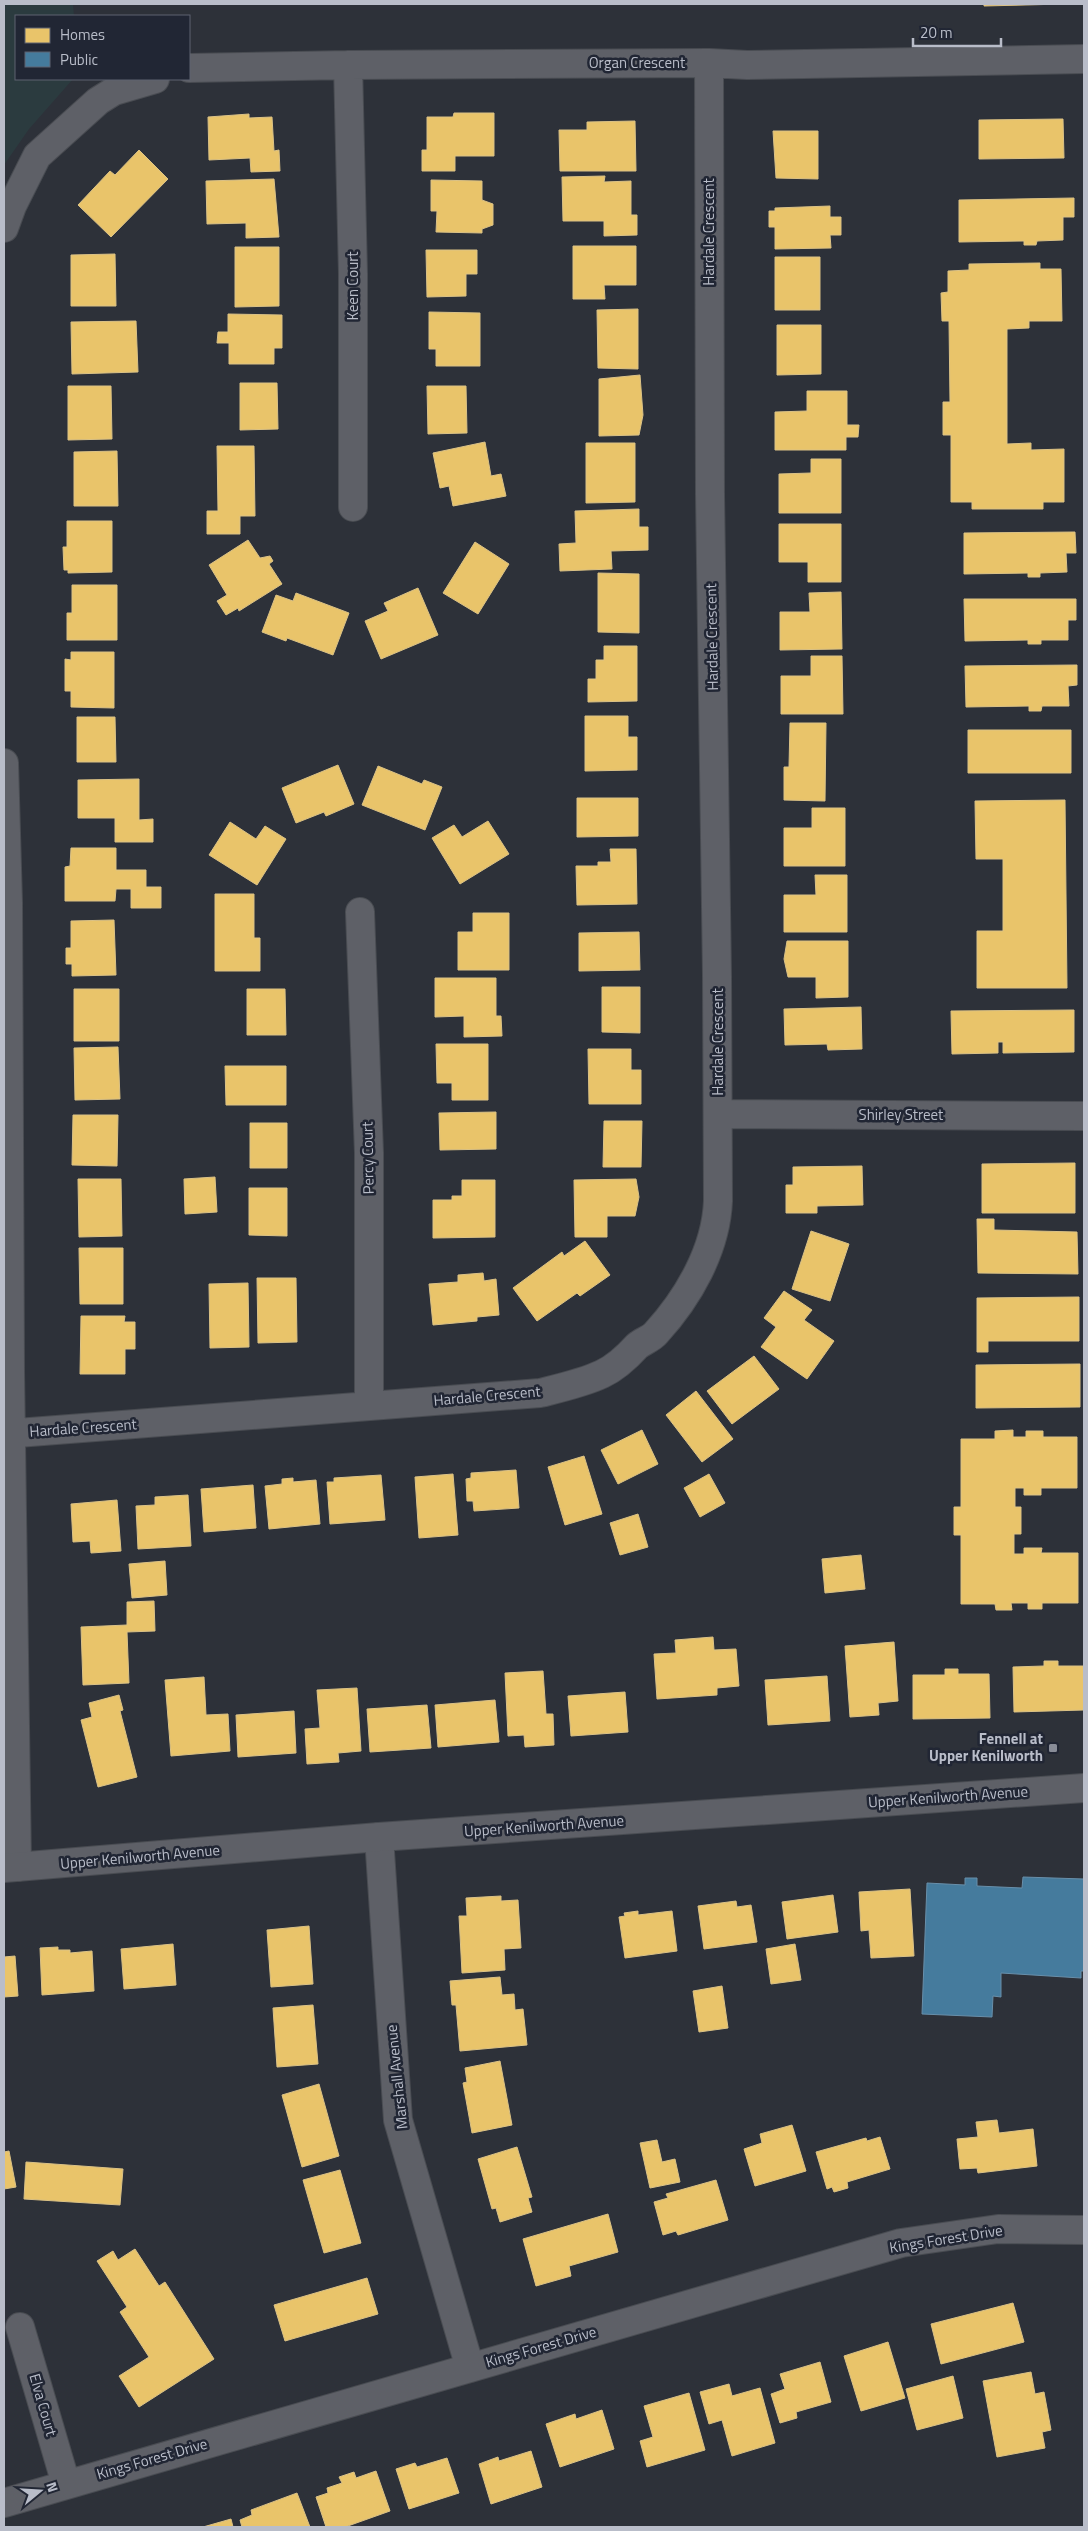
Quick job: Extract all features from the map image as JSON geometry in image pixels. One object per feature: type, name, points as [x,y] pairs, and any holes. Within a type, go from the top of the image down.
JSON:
[{"type":"street","name":"Organ Crescent","points":[[190,68],[709,63],[747,65],[1084,59]]},
{"type":"street","name":"Hardale Crescent","points":[[8,1433],[369,1405],[540,1394],[602,1374],[629,1357],[639,1344],[654,1335],[684,1298],[704,1260],[718,1215],[719,1114],[710,494],[709,63]]},
{"type":"street","name":"Keen Court","points":[[348,65],[353,274],[353,507]]},
{"type":"street","points":[[4,228],[12,206],[38,156],[98,101],[114,92],[152,80]]},
{"type":"street","points":[[4,763],[8,903],[10,1867]]},
{"type":"street","name":"Percy Court","points":[[360,912],[369,1153],[369,1405]]},
{"type":"street","name":"Shirley Street","points":[[719,1114],[1084,1116]]},
{"type":"street","name":"Upper Kenilworth Avenue","points":[[10,1867],[379,1837],[1084,1788]]},
{"type":"street","name":"Marshall Avenue","points":[[379,1837],[398,2120],[470,2368]]},
{"type":"street","name":"Kings Forest Drive","points":[[4,2503],[900,2243],[998,2229],[1084,2230]]},
{"type":"street","name":"Elva Court","points":[[20,2327],[66,2484]]},
{"type":"shaded area","points":[[4,4],[73,4],[74,15],[15,15],[15,80],[72,80],[29,129],[4,165]]},
{"type":"building: Homes","points":[[984,4],[1064,4],[984,6]]},
{"type":"building: Homes","points":[[454,113],[494,113],[494,156],[455,156],[455,171],[422,171],[422,150],[427,150],[427,117],[453,117]]},
{"type":"building: Homes","points":[[249,114],[249,118],[272,117],[274,151],[279,150],[280,171],[251,172],[250,158],[209,160],[208,117]]},
{"type":"building: Homes","points":[[1063,119],[1064,158],[979,159],[979,120]]},
{"type":"building: Homes","points":[[635,121],[636,171],[560,171],[559,130],[587,130],[587,122]]},
{"type":"building: Homes","points":[[773,131],[818,131],[818,179],[776,178]]},
{"type":"building: Homes","points":[[139,150],[168,179],[111,237],[78,205],[110,171],[115,175]]},
{"type":"building: Homes","points":[[605,176],[604,182],[631,181],[631,215],[637,215],[637,235],[604,236],[604,221],[563,221],[562,177]]},
{"type":"building: Homes","points":[[274,179],[279,237],[246,238],[246,223],[207,224],[206,181]]},
{"type":"building: Homes","points":[[431,180],[482,181],[482,200],[493,204],[493,225],[482,229],[482,233],[436,232],[437,211],[431,211]]},
{"type":"building: Homes","points":[[1074,198],[1074,217],[1063,217],[1063,240],[1037,241],[1036,245],[1024,245],[1024,241],[959,242],[959,200]]},
{"type":"building: Homes","points":[[830,206],[830,217],[841,217],[841,235],[830,235],[831,248],[775,249],[775,227],[769,227],[769,211],[775,211],[775,208]]},
{"type":"building: Homes","points":[[573,246],[636,246],[636,285],[604,285],[605,299],[573,299]]},
{"type":"building: Homes","points":[[235,247],[279,247],[279,306],[235,307]]},
{"type":"building: Homes","points":[[426,250],[477,250],[477,274],[466,274],[466,296],[427,297]]},
{"type":"building: Homes","points":[[115,254],[116,306],[71,306],[71,255]]},
{"type":"building: Homes","points":[[775,257],[820,257],[820,310],[775,310]]},
{"type":"building: Homes","points":[[1040,263],[1040,269],[1061,269],[1062,321],[1029,321],[1029,328],[1007,329],[1007,444],[1031,443],[1031,450],[1064,449],[1064,502],[1043,502],[1043,509],[972,509],[972,502],[951,502],[951,435],[943,435],[943,402],[950,402],[949,321],[942,321],[941,293],[948,292],[948,271],[969,270],[969,264]]},
{"type":"building: Homes","points":[[638,309],[638,369],[598,368],[597,310]]},
{"type":"building: Homes","points":[[429,312],[480,313],[480,366],[436,366],[436,349],[429,349]]},
{"type":"building: Homes","points":[[228,314],[282,315],[282,348],[274,348],[274,364],[229,364],[229,343],[217,343],[218,332],[228,332]]},
{"type":"building: Homes","points":[[136,321],[138,372],[72,374],[71,322]]},
{"type":"building: Homes","points":[[777,325],[821,325],[821,374],[777,375]]},
{"type":"building: Homes","points":[[640,375],[643,415],[639,435],[599,436],[599,379]]},
{"type":"building: Homes","points":[[240,383],[277,383],[278,429],[240,430]]},
{"type":"building: Homes","points":[[68,386],[111,386],[112,439],[68,440]]},
{"type":"building: Homes","points":[[427,386],[466,386],[467,433],[428,434]]},
{"type":"building: Homes","points":[[807,391],[847,391],[847,425],[859,425],[858,437],[846,437],[846,450],[775,450],[775,412],[807,411]]},
{"type":"building: Homes","points":[[485,442],[491,476],[501,474],[506,496],[453,506],[449,486],[440,488],[433,453]]},
{"type":"building: Homes","points":[[586,443],[635,443],[635,502],[586,503]]},
{"type":"building: Homes","points":[[217,446],[254,446],[255,516],[240,516],[240,534],[207,534],[207,511],[218,511]]},
{"type":"building: Homes","points":[[117,451],[118,506],[74,506],[74,452]]},
{"type":"building: Homes","points":[[811,459],[841,459],[841,513],[779,513],[779,474],[811,473]]},
{"type":"building: Homes","points":[[639,509],[639,527],[648,527],[648,550],[611,551],[612,569],[560,571],[559,544],[576,543],[575,511]]},
{"type":"building: Homes","points":[[67,521],[112,521],[112,572],[68,573],[68,570],[64,570],[63,547],[67,547]]},
{"type":"building: Homes","points":[[779,524],[841,524],[841,582],[808,582],[808,562],[779,562]]},
{"type":"building: Homes","points":[[1075,532],[1076,553],[1066,553],[1067,572],[1040,573],[1040,577],[1028,577],[1028,573],[964,574],[964,533]]},
{"type":"building: Homes","points":[[248,540],[260,558],[270,556],[273,561],[269,564],[282,584],[239,611],[238,608],[226,615],[217,601],[227,595],[209,565]]},
{"type":"building: Homes","points":[[475,542],[509,564],[478,614],[443,593]]},
{"type":"building: Homes","points":[[598,573],[639,574],[639,633],[598,632]]},
{"type":"building: Homes","points":[[72,585],[117,585],[117,640],[67,640],[67,613],[72,613]]},
{"type":"building: Homes","points":[[418,588],[438,635],[381,659],[365,621],[388,611],[384,603]]},
{"type":"building: Homes","points":[[841,592],[842,649],[780,650],[780,612],[810,612],[809,593]]},
{"type":"building: Homes","points":[[296,593],[349,613],[333,655],[287,638],[286,641],[262,632],[276,595],[293,601]]},
{"type":"building: Homes","points":[[964,599],[1076,599],[1076,620],[1068,620],[1068,640],[1041,640],[1041,644],[1028,644],[1028,640],[965,641]]},
{"type":"building: Homes","points":[[604,646],[637,646],[637,701],[588,702],[588,679],[596,679],[596,660],[604,660]]},
{"type":"building: Homes","points":[[71,652],[114,652],[114,708],[71,707],[71,691],[65,691],[65,659],[71,660]]},
{"type":"building: Homes","points":[[811,656],[842,656],[843,714],[781,714],[781,676],[811,676]]},
{"type":"building: Homes","points":[[1077,665],[1077,685],[1068,686],[1069,706],[1042,706],[1041,711],[1029,711],[1029,706],[966,707],[965,666]]},
{"type":"building: Homes","points":[[585,716],[628,716],[628,737],[637,737],[637,770],[585,771]]},
{"type":"building: Homes","points":[[77,717],[115,717],[116,762],[77,762]]},
{"type":"building: Homes","points":[[790,723],[826,723],[825,801],[784,800],[784,767],[789,767]]},
{"type":"building: Homes","points":[[968,730],[1071,730],[1071,773],[968,773]]},
{"type":"building: Homes","points":[[338,765],[354,804],[326,816],[324,812],[296,823],[282,788]]},
{"type":"building: Homes","points":[[378,766],[422,784],[424,780],[442,787],[425,830],[362,805]]},
{"type":"building: Homes","points":[[139,779],[139,820],[153,819],[153,842],[115,842],[115,818],[78,818],[78,780]]},
{"type":"building: Homes","points":[[577,798],[638,798],[638,836],[577,837]]},
{"type":"building: Homes","points":[[1065,800],[1067,988],[977,988],[977,931],[1003,931],[1003,859],[976,859],[975,801]]},
{"type":"building: Homes","points":[[812,808],[845,808],[845,866],[784,866],[784,828],[812,828]]},
{"type":"building: Homes","points":[[488,821],[509,854],[460,884],[432,838],[454,825],[462,837]]},
{"type":"building: Homes","points":[[230,822],[256,839],[265,826],[286,839],[257,885],[209,855]]},
{"type":"building: Homes","points":[[71,848],[116,848],[116,870],[146,870],[146,887],[161,887],[161,908],[131,908],[131,889],[116,889],[115,901],[65,901],[65,867],[70,866]]},
{"type":"building: Homes","points":[[610,849],[636,849],[637,904],[577,905],[576,866],[598,866],[598,862],[611,862]]},
{"type":"building: Homes","points":[[815,875],[847,875],[847,932],[784,932],[784,895],[816,895]]},
{"type":"building: Homes","points":[[215,894],[254,894],[254,938],[260,938],[260,971],[215,971]]},
{"type":"building: Homes","points":[[473,913],[509,913],[509,970],[458,970],[458,932],[473,932]]},
{"type":"building: Homes","points":[[114,920],[116,975],[72,976],[72,964],[66,964],[66,948],[71,948],[71,921]]},
{"type":"building: Homes","points":[[639,932],[640,970],[579,971],[579,933]]},
{"type":"building: Homes","points":[[787,941],[848,941],[848,997],[816,998],[816,977],[788,977],[784,959]]},
{"type":"building: Homes","points":[[435,978],[496,978],[496,1016],[501,1016],[502,1036],[464,1037],[464,1016],[435,1017]]},
{"type":"building: Homes","points":[[602,987],[640,987],[640,1033],[602,1032]]},
{"type":"building: Homes","points":[[74,989],[119,989],[119,1041],[74,1041]]},
{"type":"building: Homes","points":[[247,989],[285,989],[286,1035],[247,1035]]},
{"type":"building: Homes","points":[[861,1007],[862,1049],[828,1050],[827,1044],[785,1045],[784,1009]]},
{"type":"building: Homes","points":[[1074,1010],[1074,1052],[1003,1053],[1003,1042],[998,1042],[998,1053],[952,1054],[951,1011]]},
{"type":"building: Homes","points":[[436,1044],[488,1044],[488,1100],[452,1100],[452,1083],[437,1083]]},
{"type":"building: Homes","points":[[118,1047],[120,1099],[75,1100],[74,1048]]},
{"type":"building: Homes","points":[[588,1049],[631,1049],[631,1070],[641,1070],[641,1104],[589,1104]]},
{"type":"building: Homes","points":[[225,1066],[286,1066],[286,1105],[226,1105]]},
{"type":"building: Homes","points":[[496,1112],[496,1149],[440,1150],[439,1113]]},
{"type":"building: Homes","points":[[73,1115],[118,1115],[117,1166],[72,1165]]},
{"type":"building: Homes","points":[[604,1121],[642,1121],[641,1167],[603,1167]]},
{"type":"building: Homes","points":[[250,1123],[287,1123],[287,1168],[250,1168]]},
{"type":"building: Homes","points":[[1075,1163],[1075,1213],[982,1213],[982,1164]]},
{"type":"building: Homes","points":[[862,1166],[863,1205],[817,1206],[817,1213],[786,1213],[786,1185],[793,1185],[793,1167]]},
{"type":"building: Homes","points":[[215,1177],[217,1212],[185,1214],[184,1179]]},
{"type":"building: Homes","points":[[78,1179],[121,1179],[122,1236],[79,1237]]},
{"type":"building: Homes","points":[[636,1179],[639,1197],[635,1216],[607,1216],[607,1237],[575,1237],[574,1180]]},
{"type":"building: Homes","points":[[462,1180],[495,1180],[495,1237],[433,1238],[433,1200],[452,1200],[452,1196],[462,1196]]},
{"type":"building: Homes","points":[[249,1188],[287,1188],[287,1236],[249,1235]]},
{"type":"building: Homes","points":[[977,1219],[994,1219],[994,1230],[1077,1232],[1078,1274],[978,1273]]},
{"type":"building: Homes","points":[[811,1231],[849,1244],[830,1301],[792,1289]]},
{"type":"building: Homes","points":[[585,1241],[610,1275],[580,1296],[577,1293],[537,1321],[513,1288],[562,1252],[564,1256]]},
{"type":"building: Homes","points":[[79,1248],[123,1248],[123,1304],[80,1304]]},
{"type":"building: Homes","points":[[483,1273],[484,1281],[496,1279],[499,1315],[477,1317],[477,1321],[433,1325],[429,1284],[458,1282],[458,1275]]},
{"type":"building: Homes","points":[[257,1278],[296,1278],[297,1342],[258,1343]]},
{"type":"building: Homes","points":[[248,1283],[249,1347],[210,1348],[209,1284]]},
{"type":"building: Homes","points":[[784,1291],[812,1310],[804,1320],[834,1341],[807,1379],[761,1347],[776,1327],[764,1318]]},
{"type":"building: Homes","points":[[1079,1297],[1079,1341],[988,1341],[988,1352],[977,1352],[977,1298]]},
{"type":"building: Homes","points":[[81,1316],[125,1316],[124,1322],[135,1322],[135,1349],[125,1349],[125,1374],[80,1374]]},
{"type":"building: Homes","points":[[754,1356],[779,1389],[732,1424],[707,1391]]},
{"type":"building: Homes","points":[[1080,1364],[1080,1407],[976,1408],[976,1365]]},
{"type":"building: Homes","points":[[696,1391],[733,1439],[702,1462],[666,1415]]},
{"type":"building: Homes","points":[[642,1430],[658,1464],[618,1484],[601,1450]]},
{"type":"building: Homes","points":[[1013,1430],[1013,1437],[1026,1437],[1026,1431],[1043,1431],[1043,1437],[1077,1437],[1077,1488],[1041,1488],[1041,1495],[1024,1495],[1024,1488],[1015,1488],[1015,1507],[1021,1507],[1021,1534],[1014,1534],[1014,1554],[1024,1554],[1024,1548],[1042,1548],[1041,1553],[1078,1553],[1078,1603],[1042,1603],[1042,1609],[1028,1609],[1028,1603],[1011,1603],[1012,1610],[996,1610],[995,1604],[961,1604],[961,1535],[954,1535],[954,1507],[961,1507],[961,1439],[995,1439],[995,1431]]},
{"type":"building: Homes","points":[[584,1456],[602,1514],[565,1525],[548,1467]]},
{"type":"building: Homes","points":[[516,1470],[519,1508],[474,1511],[473,1501],[467,1501],[466,1479],[471,1478],[471,1473]]},
{"type":"building: Homes","points":[[453,1474],[458,1535],[419,1538],[415,1477]]},
{"type":"building: Homes","points":[[709,1474],[725,1503],[700,1517],[684,1488]]},
{"type":"building: Homes","points":[[381,1475],[385,1520],[330,1524],[327,1482],[334,1482],[334,1478]]},
{"type":"building: Homes","points":[[293,1478],[293,1482],[316,1480],[320,1524],[269,1529],[265,1486],[282,1484],[282,1479]]},
{"type":"building: Homes","points":[[253,1485],[256,1528],[204,1532],[201,1489]]},
{"type":"building: Homes","points":[[188,1495],[191,1546],[138,1549],[136,1506],[155,1505],[155,1497]]},
{"type":"building: Homes","points":[[117,1500],[121,1551],[91,1553],[90,1541],[73,1542],[71,1504]]},
{"type":"building: Homes","points":[[638,1514],[648,1547],[620,1555],[610,1523]]},
{"type":"building: Homes","points":[[861,1555],[865,1589],[825,1593],[822,1559]]},
{"type":"building: Homes","points":[[165,1561],[167,1595],[132,1598],[129,1564]]},
{"type":"building: Homes","points":[[154,1601],[155,1631],[127,1632],[129,1683],[83,1685],[81,1627],[127,1625],[127,1602]]},
{"type":"building: Homes","points":[[713,1637],[714,1650],[736,1649],[739,1686],[717,1688],[717,1695],[657,1699],[654,1654],[676,1653],[675,1640]]},
{"type":"building: Homes","points":[[894,1642],[898,1701],[878,1703],[879,1715],[850,1717],[845,1646]]},
{"type":"building: Homes","points":[[1044,1661],[1058,1661],[1058,1666],[1084,1666],[1084,1710],[1014,1712],[1013,1667],[1044,1666]]},
{"type":"building: Homes","points":[[945,1669],[958,1669],[958,1674],[989,1674],[990,1718],[913,1719],[913,1675],[945,1675]]},
{"type":"building: Homes","points":[[543,1671],[546,1714],[553,1714],[554,1745],[525,1747],[524,1735],[508,1736],[505,1673]]},
{"type":"building: Homes","points":[[827,1676],[830,1721],[768,1725],[765,1680]]},
{"type":"building: Homes","points":[[204,1677],[206,1715],[228,1714],[230,1751],[171,1756],[165,1680]]},
{"type":"building: Homes","points":[[357,1688],[361,1751],[338,1753],[339,1762],[307,1764],[305,1729],[320,1728],[317,1690]]},
{"type":"building: Homes","points":[[625,1692],[628,1732],[571,1736],[568,1696]]},
{"type":"building: Homes","points":[[119,1695],[123,1710],[120,1711],[137,1777],[98,1787],[81,1720],[92,1717],[89,1703]]},
{"type":"building: Homes","points":[[495,1700],[499,1742],[438,1747],[435,1705]]},
{"type":"building: Homes","points":[[427,1705],[431,1748],[370,1752],[367,1709]]},
{"type":"building: Homes","points":[[294,1711],[296,1753],[238,1757],[236,1715]]},
{"type":"building: Homes","points":[[910,1889],[914,1956],[871,1958],[869,1930],[861,1931],[859,1892]]},
{"type":"building: Homes","points":[[833,1895],[838,1932],[787,1939],[782,1902]]},
{"type":"building: Homes","points":[[501,1896],[501,1901],[518,1900],[521,1948],[504,1949],[505,1970],[462,1973],[459,1916],[467,1916],[466,1898]]},
{"type":"building: Homes","points":[[736,1901],[737,1907],[751,1905],[757,1942],[704,1949],[698,1906]]},
{"type":"building: Homes","points":[[638,1911],[638,1915],[672,1911],[677,1951],[625,1958],[619,1917],[625,1916],[624,1913]]},
{"type":"building: Homes","points":[[309,1926],[313,1984],[271,1987],[267,1930]]},
{"type":"building: Homes","points":[[173,1944],[176,1985],[124,1989],[121,1949]]},
{"type":"building: Homes","points":[[795,1944],[801,1980],[771,1984],[766,1949]]},
{"type":"building: Homes","points":[[58,1947],[58,1950],[70,1950],[70,1953],[92,1951],[94,1991],[42,1995],[40,1948]]},
{"type":"building: Homes","points":[[15,1956],[18,1996],[4,1997],[4,1957]]},
{"type":"building: Homes","points":[[500,1977],[502,1995],[514,1994],[515,2010],[523,2009],[527,2045],[460,2051],[456,2005],[452,2005],[450,1981]]},
{"type":"building: Homes","points":[[722,1986],[728,2028],[699,2032],[693,1991]]},
{"type":"building: Homes","points":[[313,2005],[318,2064],[277,2067],[273,2008]]},
{"type":"building: Homes","points":[[500,2061],[512,2125],[472,2133],[463,2083],[467,2082],[465,2068]]},
{"type":"building: Homes","points":[[319,2084],[339,2156],[302,2167],[282,2095]]},
{"type":"building: Homes","points":[[997,2120],[999,2133],[1033,2129],[1037,2166],[978,2173],[977,2168],[960,2169],[957,2139],[978,2137],[976,2122]]},
{"type":"building: Homes","points":[[792,2125],[806,2171],[755,2186],[744,2149],[762,2143],[760,2134]]},
{"type":"building: Homes","points":[[880,2137],[890,2169],[847,2182],[848,2188],[834,2192],[832,2187],[827,2189],[816,2152],[866,2138],[867,2141]]},
{"type":"building: Homes","points":[[657,2140],[662,2162],[675,2159],[680,2182],[650,2188],[640,2143]]},
{"type":"building: Homes","points":[[517,2147],[532,2197],[528,2198],[532,2212],[500,2222],[496,2208],[492,2209],[478,2159]]},
{"type":"building: Homes","points":[[9,2151],[16,2187],[4,2189],[4,2152]]},
{"type":"building: Homes","points":[[26,2162],[123,2169],[120,2205],[24,2199]]},
{"type":"building: Homes","points":[[340,2170],[361,2243],[324,2253],[303,2180]]},
{"type":"building: Homes","points":[[716,2180],[728,2220],[678,2235],[676,2231],[663,2235],[654,2202],[668,2198],[666,2194]]},
{"type":"building: Homes","points":[[608,2214],[618,2252],[569,2266],[571,2276],[536,2286],[523,2239]]},
{"type":"building: Homes","points":[[135,2249],[159,2286],[165,2282],[214,2359],[139,2407],[119,2376],[149,2357],[120,2312],[127,2307],[97,2261],[113,2251],[118,2260]]},
{"type":"building: Homes","points":[[367,2278],[378,2314],[285,2341],[274,2305]]},
{"type":"building: Homes","points":[[1013,2303],[1024,2342],[941,2364],[931,2324]]},
{"type":"building: Homes","points":[[888,2342],[905,2398],[861,2411],[844,2356]]},
{"type":"building: Homes","points":[[820,2362],[831,2402],[796,2412],[797,2418],[780,2423],[771,2394],[785,2389],[780,2374]]},
{"type":"building: Homes","points":[[1031,2372],[1035,2394],[1044,2392],[1051,2430],[1042,2432],[1045,2448],[997,2457],[983,2381]]},
{"type":"building: Homes","points":[[953,2376],[963,2418],[917,2430],[906,2389]]},
{"type":"building: Homes","points":[[729,2384],[732,2396],[760,2388],[775,2443],[732,2456],[722,2420],[709,2424],[700,2392]]},
{"type":"building: Homes","points":[[689,2393],[705,2450],[647,2467],[640,2441],[653,2437],[644,2406]]},
{"type":"building: Homes","points":[[602,2410],[614,2449],[560,2467],[546,2424],[575,2414],[576,2419]]},
{"type":"building: Homes","points":[[531,2451],[542,2487],[491,2504],[479,2464],[498,2457],[499,2461]]},
{"type":"building: Homes","points":[[447,2458],[459,2493],[409,2509],[396,2469],[415,2463],[417,2467]]},
{"type":"building: Homes","points":[[376,2471],[390,2511],[345,2527],[326,2527],[316,2497],[328,2493],[327,2488],[342,2483],[339,2477],[354,2472],[356,2478]]},
{"type":"building: Homes","points":[[297,2493],[310,2527],[242,2527],[240,2520],[252,2515],[251,2510]]},
{"type":"building: Homes","points":[[231,2519],[233,2527],[203,2527]]},
{"type":"building: Public","points":[[1023,1877],[1084,1879],[1084,1971],[1081,1971],[1081,1978],[1001,1973],[1001,1997],[993,1996],[992,2017],[922,2014],[927,1883],[965,1885],[965,1878],[977,1878],[977,1886],[1022,1888]]},
{"type":"place","name":"Fennell at Upper Kenilworth","points":[[1053,1748]]}]
